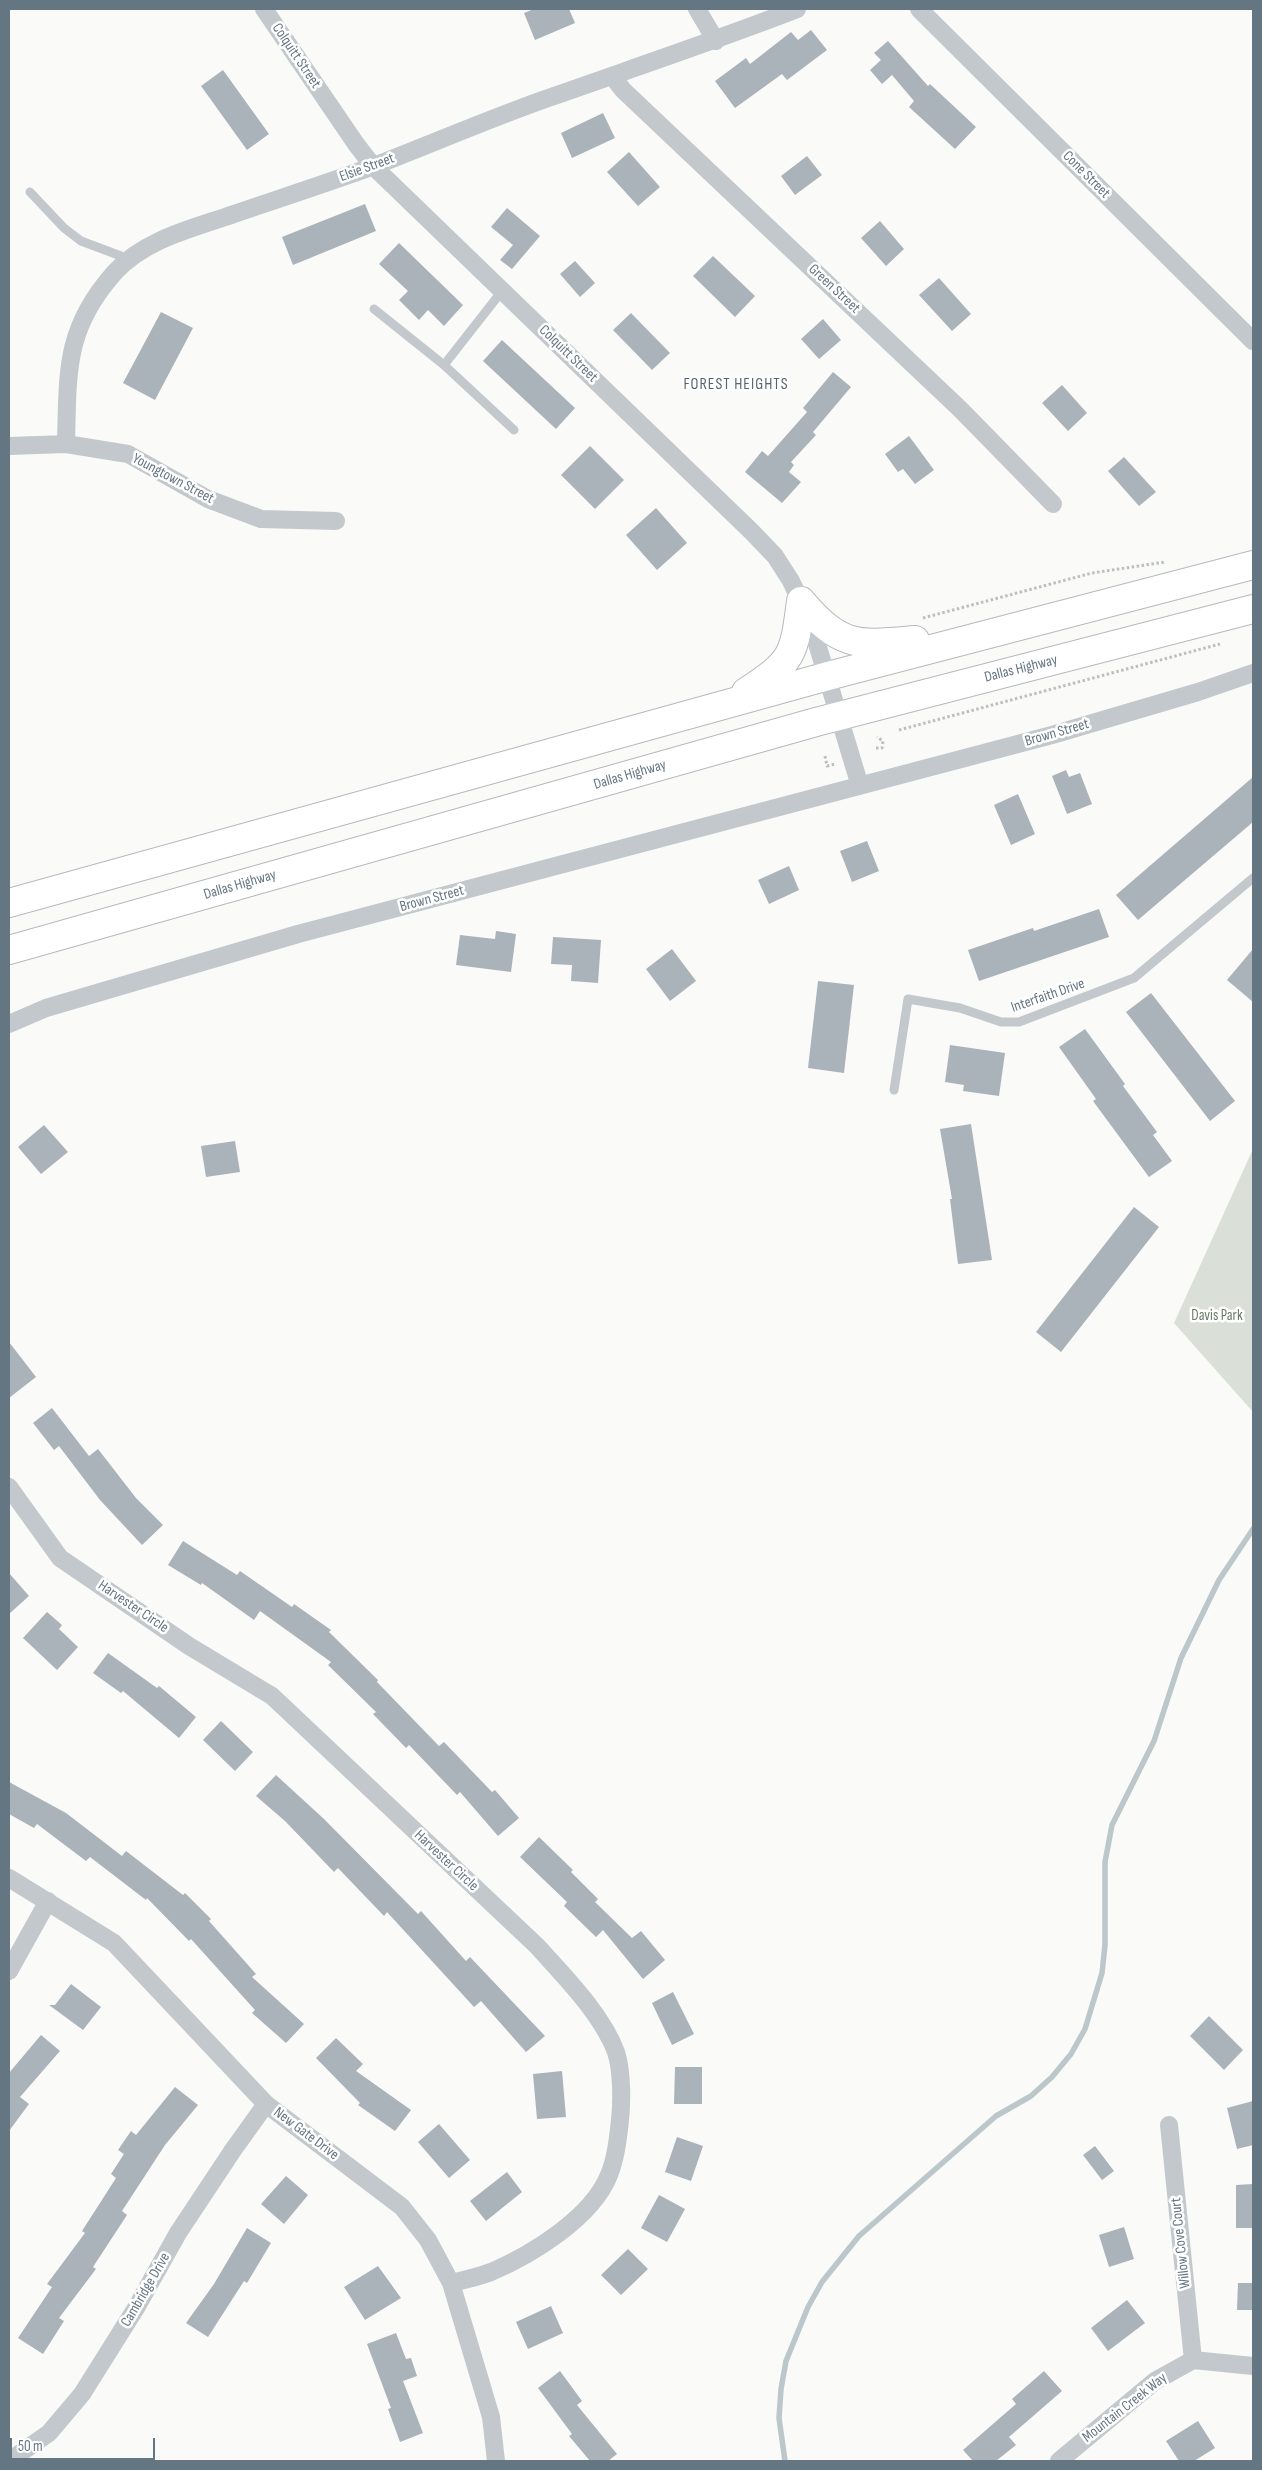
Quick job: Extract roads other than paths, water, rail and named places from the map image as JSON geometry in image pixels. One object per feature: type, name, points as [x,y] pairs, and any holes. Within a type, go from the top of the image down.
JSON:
[{"type":"main road","points":[[9,904],[828,676],[1253,565]]},
{"type":"main road","points":[[801,601],[818,622],[834,633],[862,644],[994,632]]},
{"type":"main road","points":[[728,705],[774,674],[784,664],[796,639],[801,601]]},
{"type":"main road","name":"Dallas Highway","points":[[9,950],[839,716],[1253,609]]},
{"type":"street","name":"Colquitt Street","points":[[264,9],[350,136],[373,166],[775,556],[791,580],[801,601],[828,676],[839,716]]},
{"type":"street","points":[[697,9],[716,41]]},
{"type":"street","name":"Elsie Street","points":[[66,444],[68,372],[74,338],[92,302],[116,270],[129,258],[163,239],[373,166],[553,96],[716,41],[797,9]]},
{"type":"street","name":"Cone Street","points":[[919,9],[1253,341]]},
{"type":"street","name":"Green Street","points":[[613,76],[623,90],[960,409],[1053,504]]},
{"type":"street","name":"Youngtown Street","points":[[9,446],[66,444],[128,454],[208,499],[261,519],[336,521]]},
{"type":"street","name":"Brown Street","points":[[9,1024],[46,1008],[298,934],[1070,730],[1198,692],[1253,673]]},
{"type":"street","points":[[839,716],[860,786]]},
{"type":"street","name":"Harvester Circle","points":[[9,1487],[60,1558],[189,1646],[272,1696],[537,1946],[568,1980],[602,2025],[616,2053],[622,2101],[618,2139],[609,2176],[589,2207],[555,2235],[524,2255],[489,2272],[450,2283]]},
{"type":"street","name":"New Gate Drive","points":[[9,1878],[114,1943],[266,2104],[402,2207],[428,2240],[450,2283],[491,2417],[496,2461]]},
{"type":"street","points":[[9,1970],[48,1901]]},
{"type":"street","name":"Cambridge Drive","points":[[9,2461],[49,2433],[82,2394],[136,2308],[178,2233],[232,2150],[266,2104]]},
{"type":"street","name":"Willow Cove Court","points":[[1170,2125],[1193,2360]]},
{"type":"street","points":[[1193,2360],[1253,2366]]},
{"type":"street","name":"Mountain Creek Way","points":[[1059,2461],[1156,2381],[1193,2360]]},
{"type":"lane","points":[[30,192],[64,228],[81,241],[129,258]]},
{"type":"lane","points":[[444,364],[502,291]]},
{"type":"lane","points":[[374,309],[444,364],[514,430]]},
{"type":"lane","name":"Interfaith Drive","points":[[894,1090],[908,999],[960,1008],[1000,1022],[1019,1022],[1134,978],[1253,878]]},
{"type":"waterway","points":[[785,2461],[779,2418],[781,2389],[786,2361],[808,2307],[822,2282],[859,2236],[996,2116],[1031,2096],[1052,2077],[1071,2054],[1085,2029],[1102,1973],[1105,1945],[1105,1862],[1112,1825],[1154,1741],[1181,1658],[1219,1580],[1253,1529]]},
{"type":"district","name":"FOREST HEIGHTS","points":[[736,385]]},
{"type":"park label","name":"Davis Park","points":[[1217,1316]]}]
